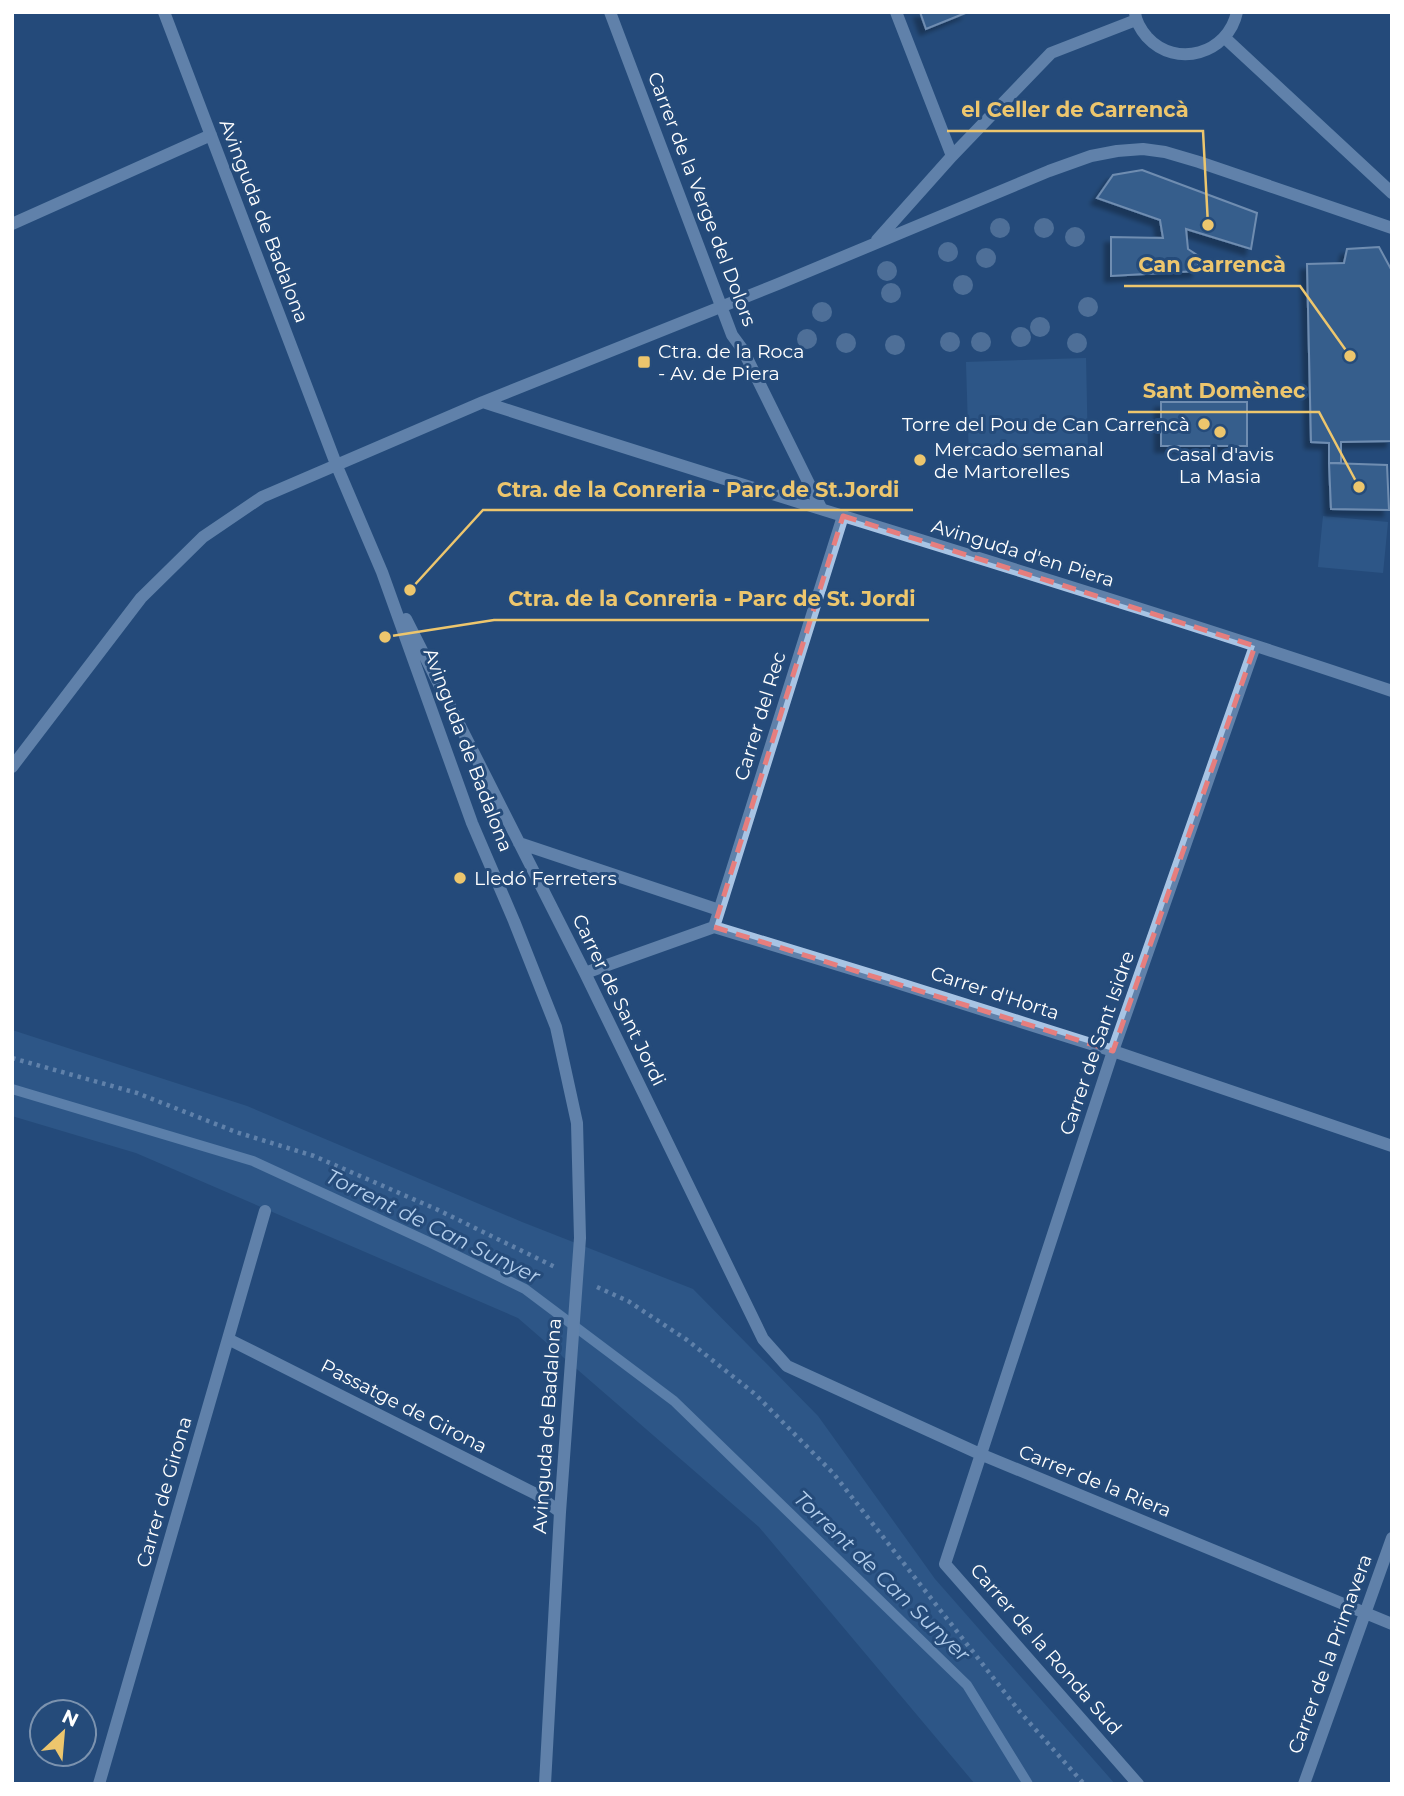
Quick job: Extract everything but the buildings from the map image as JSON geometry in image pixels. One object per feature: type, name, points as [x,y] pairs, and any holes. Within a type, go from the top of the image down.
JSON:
[{"type":"street","name":"Avinguda de Badalona","points":[[164,12],[336,464],[382,572],[472,823],[556,1027],[576,1123],[580,1238],[560,1512],[545,1784]]},
{"type":"street","name":"Carrer de la Verge del Dolors","points":[[610,12],[732,335],[743,350],[821,508]]},
{"type":"street","points":[[896,12],[952,156]]},
{"type":"street","points":[[873,243],[1051,53],[1135,16],[1145,35],[1161,48],[1177,54],[1193,54],[1206,51],[1225,38],[1237,12]]},
{"type":"street","points":[[1225,38],[1392,192]]},
{"type":"street","points":[[12,224],[211,135]]},
{"type":"street","points":[[12,766],[141,598],[203,537],[262,497],[483,402],[1049,171],[1091,156],[1117,151],[1143,149],[1165,152],[1392,228]]},
{"type":"street","name":"Avinguda d'en Piera","points":[[483,402],[1392,691]]},
{"type":"street","name":"Carrer del Rec","points":[[714,927],[843,516]]},
{"type":"street","name":"Carrer de Sant Jordi","points":[[382,572],[585,973],[763,1339],[787,1366]]},
{"type":"street","name":"Carrer de Sant Isidre","points":[[980,1454],[1113,1051],[1255,646]]},
{"type":"street","points":[[519,843],[719,910]]},
{"type":"street","points":[[585,973],[714,927]]},
{"type":"street","name":"Carrer d'Horta","points":[[714,927],[1113,1051],[1392,1146]]},
{"type":"street","name":"Carrer de Girona","points":[[99,1784],[265,1211]]},
{"type":"street","name":"Passatge de Girona","points":[[228,1339],[536,1494],[560,1512]]},
{"type":"street","name":"Carrer de la Riera","points":[[787,1366],[980,1454],[1392,1624]]},
{"type":"street","name":"Carrer de la Ronda Sud","points":[[980,1454],[945,1564],[1138,1784]]},
{"type":"street","name":"Carrer de la Primavera","points":[[1304,1784],[1392,1538]]},
{"type":"path","points":[[12,1058],[137,1093],[236,1132],[314,1156],[436,1209],[560,1269]]},
{"type":"path","points":[[594,1285],[628,1301],[687,1340],[755,1394],[833,1473],[1020,1712],[1084,1784]]},
{"type":"highlighted area","points":[[843,516],[1255,646],[1113,1051],[714,927]]},
{"type":"shaded area","points":[[1086,358],[1088,456],[969,459],[966,362]]},
{"type":"shaded area","points":[[1323,516],[1388,522],[1383,573],[1318,567]]},
{"type":"shaded area","points":[[12,1030],[247,1106],[522,1222],[693,1289],[818,1416],[935,1579],[1115,1784],[975,1784],[759,1527],[518,1318],[136,1153],[12,1116]]},
{"type":"waterway","name":"Torrent de Can Sunyer","points":[[12,1089],[253,1161],[525,1289],[674,1401],[967,1685],[1028,1784]]},
{"type":"place","name":"el Celler de Carrencà","points":[[1208,225]]},
{"type":"place","name":"Can Carrencà","points":[[1350,356]]},
{"type":"place","name":"Ctra. de la Roca - Av. de Piera","points":[[644,362]]},
{"type":"place","name":"Torre del Pou de Can Carrencà","points":[[1204,424]]},
{"type":"place","name":"Casal d'avis La Masia","points":[[1220,432]]},
{"type":"place","name":"Mercado semanal de Martorelles","points":[[920,460]]},
{"type":"place","name":"Sant Domènec","points":[[1359,487]]},
{"type":"place","name":"Ctra. de la Conreria - Parc de St.Jordi","points":[[410,590]]},
{"type":"place","name":"Ctra. de la Conreria - Parc de St. Jordi","points":[[385,637]]},
{"type":"place","name":"Lledó Ferreters","points":[[460,878]]}]
